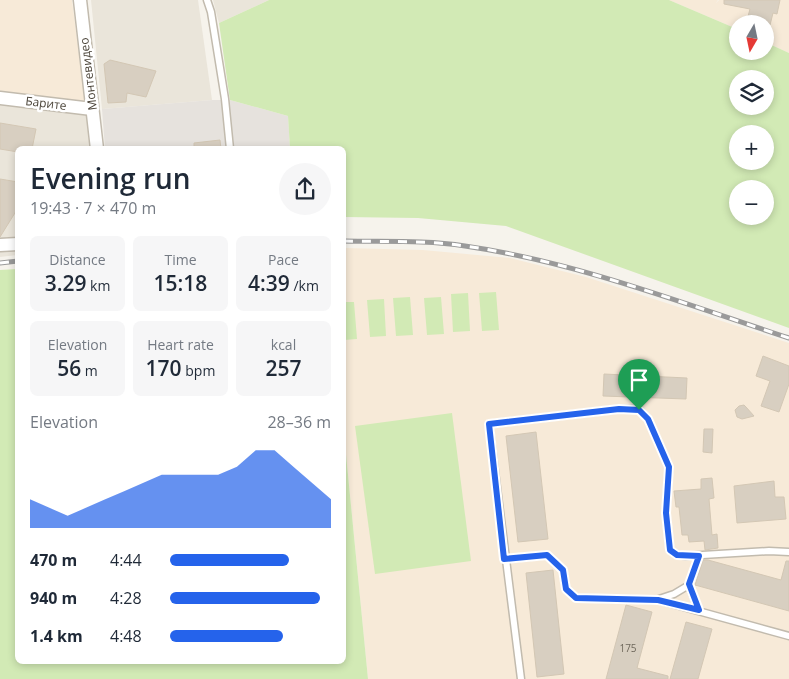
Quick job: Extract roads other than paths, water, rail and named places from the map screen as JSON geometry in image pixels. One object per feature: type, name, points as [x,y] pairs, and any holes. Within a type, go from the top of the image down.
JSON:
[{"type":"street","name":"Монтевидео","points":[[80,0],[97,146]]},
{"type":"street","name":"Барите","points":[[0,98],[92,108]]},
{"type":"street","points":[[0,245],[15,244]]},
{"type":"lane","points":[[207,0],[211,12],[225,99],[230,146]]},
{"type":"lane","points":[[521,679],[504,559],[489,424],[619,409],[639,410],[648,419],[669,467],[666,513],[670,550],[677,555],[699,556],[769,551],[789,552]]},
{"type":"lane","points":[[504,559],[547,555],[563,570],[566,589],[576,598],[658,600],[789,636]]},
{"type":"lane","points":[[658,600],[674,594],[689,584],[699,556]]},
{"type":"lane","points":[[689,584],[699,610]]},
{"type":"railway","points":[[346,241],[435,243],[506,253],[547,262],[629,285],[789,338]]},
{"type":"railway","points":[[0,263],[15,261]]}]
